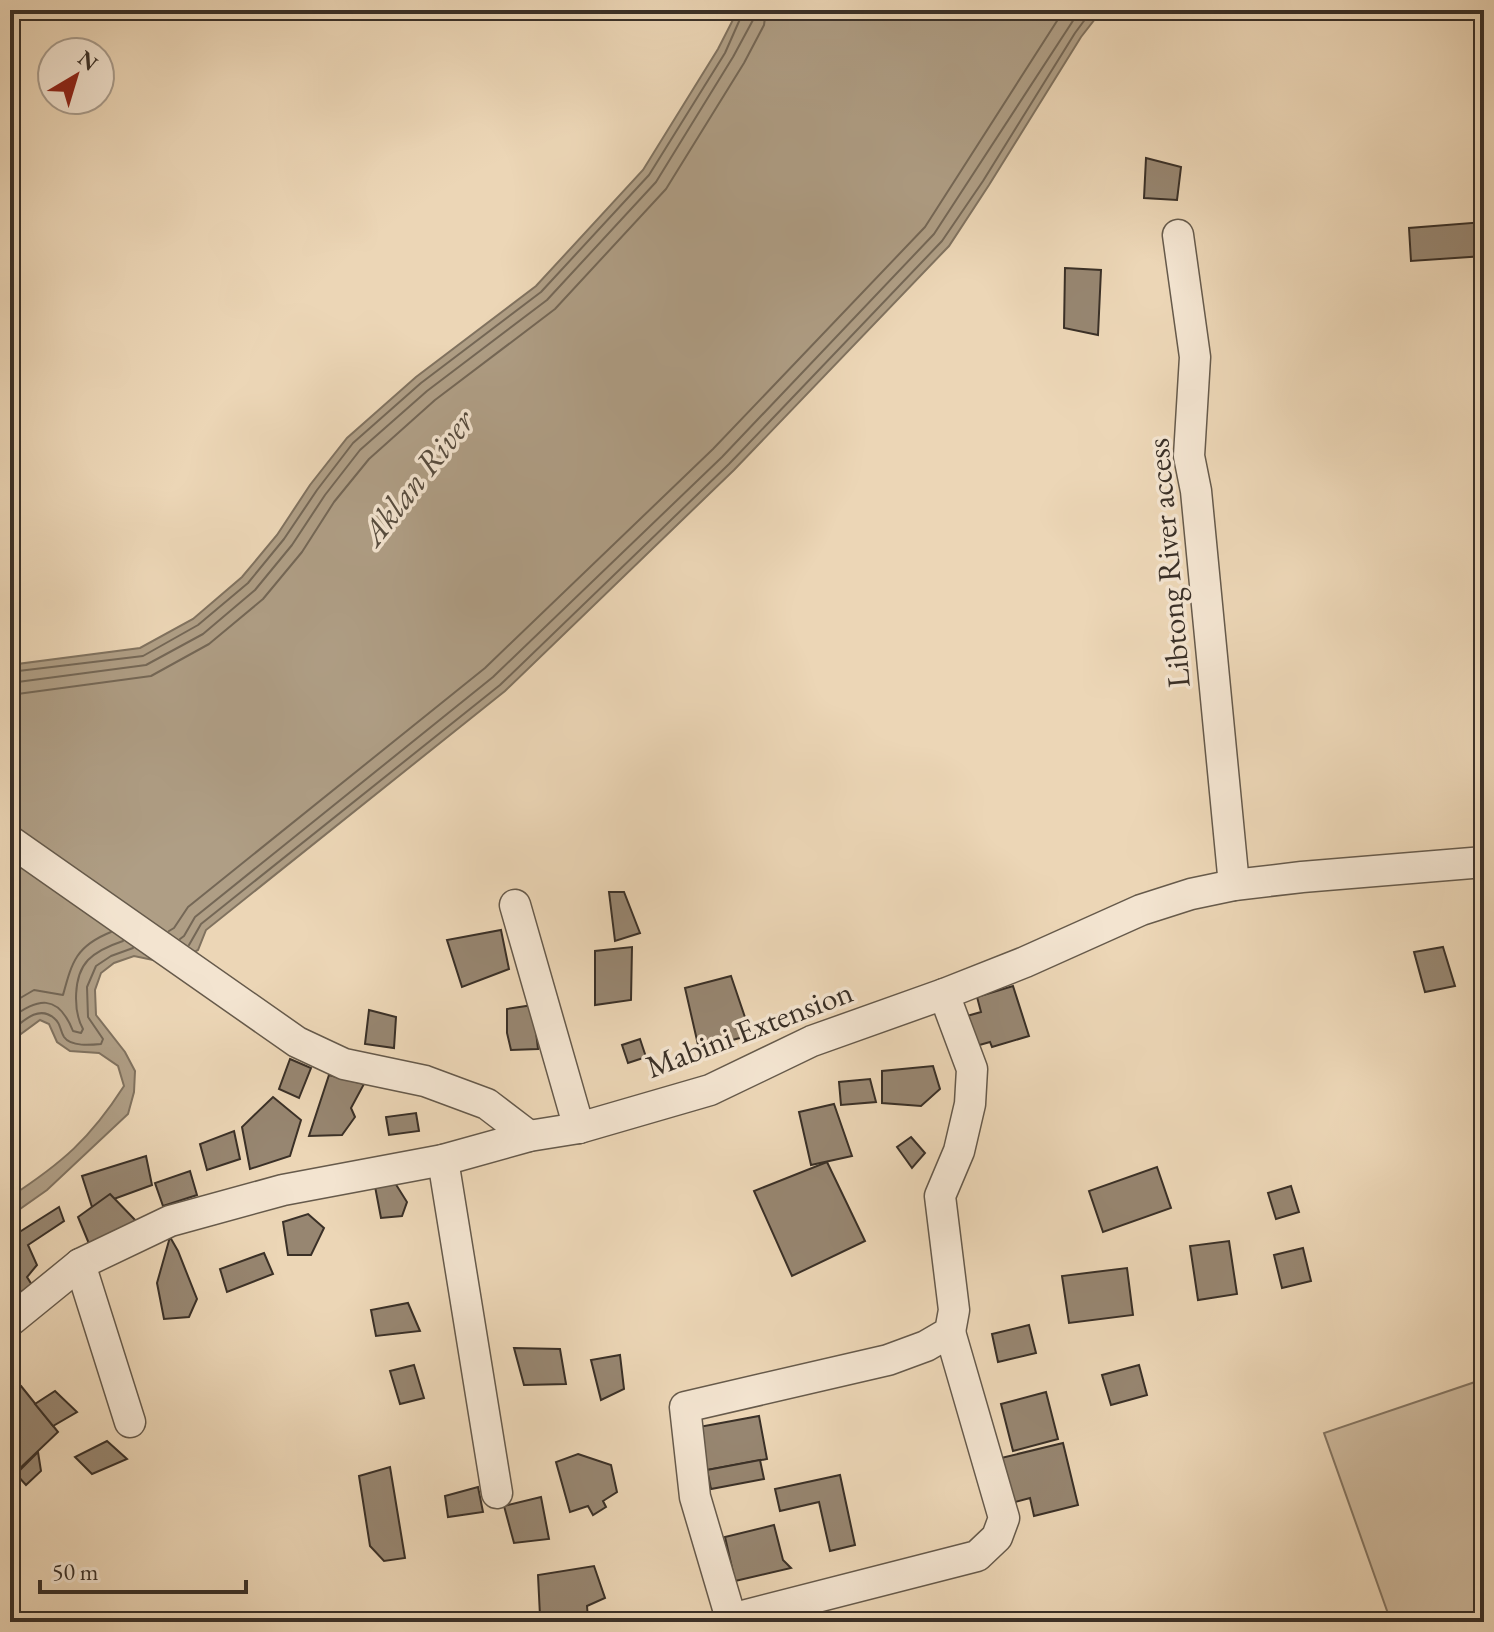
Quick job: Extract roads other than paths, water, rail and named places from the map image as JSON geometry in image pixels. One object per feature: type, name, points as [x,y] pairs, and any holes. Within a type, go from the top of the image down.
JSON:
[{"type":"street","name":"Libtong River access","points":[[1178,235],[1195,357],[1189,456],[1196,491],[1234,885]]},
{"type":"street","points":[[10,841],[297,1042],[344,1064],[425,1081],[487,1104],[529,1136]]},
{"type":"street","name":"Mabini Extension","points":[[10,1321],[80,1264],[170,1221],[283,1190],[443,1160],[529,1136],[579,1128],[710,1090],[812,1041],[944,994],[1141,910],[1191,894],[1234,885],[1484,862]]},
{"type":"street","points":[[515,905],[579,1128]]},
{"type":"street","points":[[944,994],[972,1069],[970,1104],[959,1151],[940,1196],[954,1310],[950,1332],[1004,1518],[997,1537],[977,1556],[732,1621],[695,1497],[685,1407],[888,1360],[926,1346],[950,1332]]},
{"type":"street","points":[[443,1160],[497,1493]]},
{"type":"street","points":[[80,1264],[130,1422]]},
{"type":"water","name":"Aklan River","points":[[738,10],[1102,10],[1081,37],[949,246],[734,470],[505,691],[206,930],[198,950],[172,964],[134,956],[114,963],[101,973],[95,990],[96,1015],[125,1052],[135,1071],[128,1114],[47,1190],[10,1216],[10,1197],[74,1149],[124,1086],[118,1066],[99,1053],[70,1051],[57,1042],[49,1024],[40,1020],[10,1042],[10,665],[140,648],[193,619],[242,577],[277,535],[310,485],[347,438],[416,377],[536,286],[643,170],[718,49]]}]
